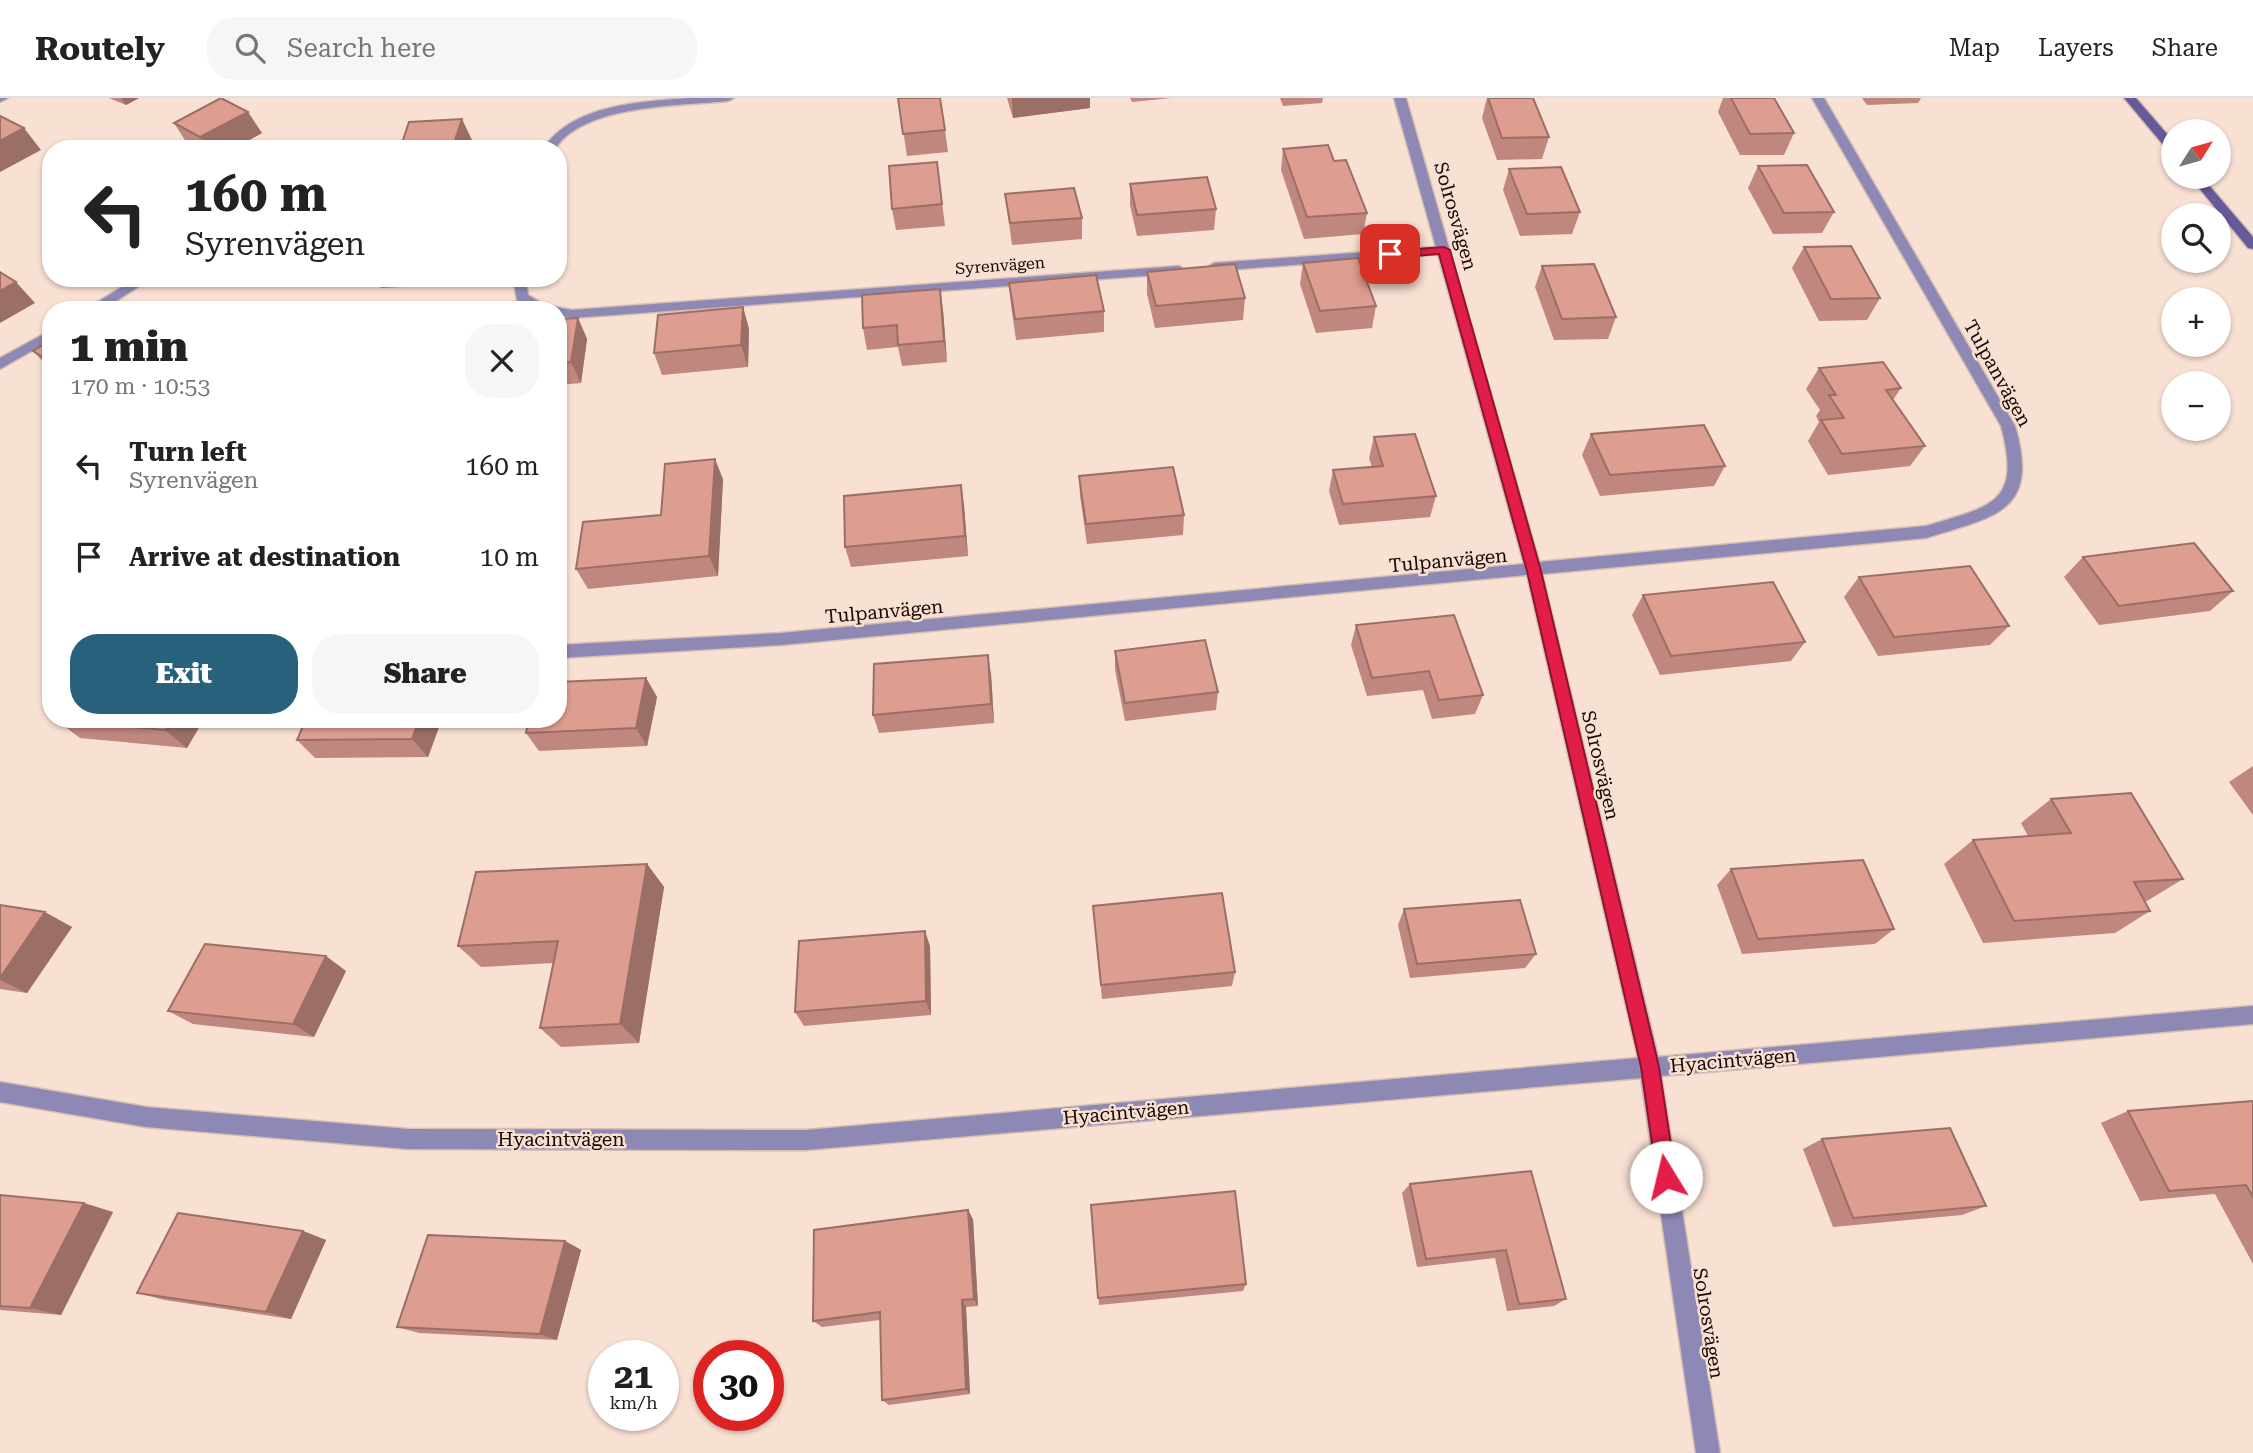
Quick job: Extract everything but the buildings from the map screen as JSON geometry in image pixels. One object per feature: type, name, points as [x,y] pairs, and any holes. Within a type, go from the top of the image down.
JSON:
[{"type":"street","points":[[555,140],[561,132],[579,123],[617,110],[728,98]]},
{"type":"street","name":"Solrosvägen","points":[[1399,98],[1534,571],[1650,1067],[1708,1453]]},
{"type":"street","name":"Tulpanvägen","points":[[567,651],[781,639],[1534,571],[1926,532],[1993,510],[2006,499],[2017,467],[2016,447],[2008,426],[1818,98]]},
{"type":"street","points":[[2130,98],[2161,135]]},
{"type":"street","points":[[2206,189],[2253,244]]},
{"type":"street","name":"Syrenvägen","points":[[567,313],[1444,250]]},
{"type":"street","points":[[107,301],[130,287]]},
{"type":"street","points":[[520,287],[522,297],[528,301]]},
{"type":"street","points":[[0,364],[42,339]]},
{"type":"street","name":"Hyacintvägen","points":[[0,1092],[146,1117],[408,1139],[806,1139],[2253,1016]]},
{"type":"route","points":[[1390,254],[1444,250],[1534,571],[1650,1067],[1666,1177]]}]
